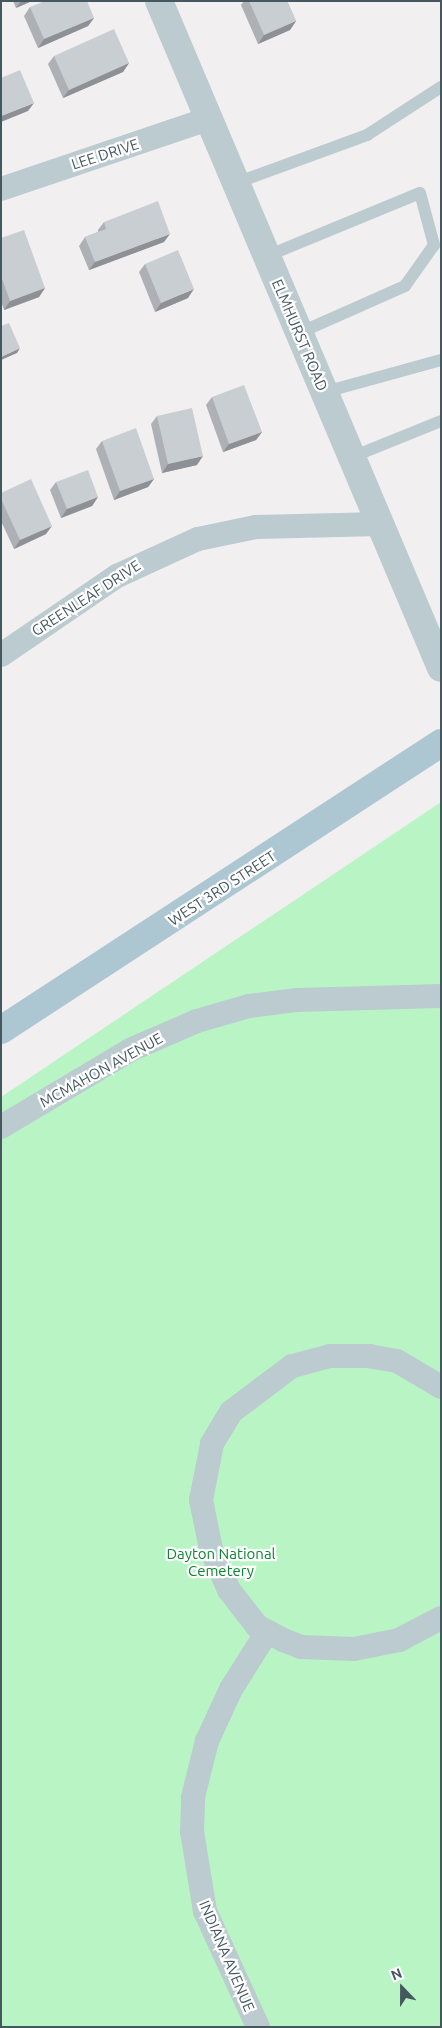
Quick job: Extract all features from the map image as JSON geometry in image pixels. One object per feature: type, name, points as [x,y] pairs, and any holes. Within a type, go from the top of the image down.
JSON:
[{"type":"main road","name":"WEST 3RD STREET","points":[[1,1030],[441,742]]},
{"type":"street","name":"ELMHURST ROAD","points":[[159,1],[441,668]]},
{"type":"street","name":"LEE DRIVE","points":[[1,189],[208,120]]},
{"type":"street","name":"GREENLEAF DRIVE","points":[[1,655],[117,576],[179,545],[256,527],[381,524]]},
{"type":"street","name":"MCMAHON AVENUE","points":[[1,1126],[130,1050],[197,1021],[249,1006],[296,1000],[441,996]]},
{"type":"street","points":[[441,1387],[396,1361],[330,1356],[275,1376],[231,1412],[206,1462],[201,1500],[205,1528],[229,1590],[267,1632],[301,1647],[354,1649],[399,1640],[441,1618]]},
{"type":"street","name":"INDIANA AVENUE","points":[[258,2027],[205,1911],[192,1832],[193,1797],[207,1741],[231,1689],[267,1632]]},
{"type":"lane","points":[[236,183],[367,135],[441,88]]},
{"type":"lane","points":[[267,256],[420,193],[434,245],[406,286],[299,333]]},
{"type":"lane","points":[[325,392],[441,360]]},
{"type":"lane","points":[[352,456],[441,421]]},
{"type":"green space","name":"Dayton National Cemetery","points":[[441,802],[441,2027],[1,2027],[1,1097]]},
{"type":"building","points":[[45,1],[87,1],[94,18],[44,39],[30,7]]},
{"type":"building","points":[[249,1],[287,1],[296,21],[264,35]]},
{"type":"building","points":[[114,29],[129,63],[69,90],[54,56]]},
{"type":"building","points":[[20,70],[34,103],[1,116],[1,78]]},
{"type":"building","points":[[158,201],[170,234],[95,262],[85,237],[106,229],[104,222]]},
{"type":"building","points":[[24,230],[45,288],[10,301],[1,276],[1,238]]},
{"type":"building","points":[[178,250],[194,289],[161,303],[145,264]]},
{"type":"building","points":[[9,323],[20,348],[1,357],[1,326]]},
{"type":"building","points":[[244,385],[262,432],[229,444],[212,397]]},
{"type":"building","points":[[192,408],[203,456],[168,464],[157,416]]},
{"type":"building","points":[[136,428],[154,479],[120,491],[102,441]]},
{"type":"building","points":[[88,470],[98,497],[67,509],[56,482]]},
{"type":"building","points":[[31,479],[52,526],[20,540],[1,499],[1,493]]}]
